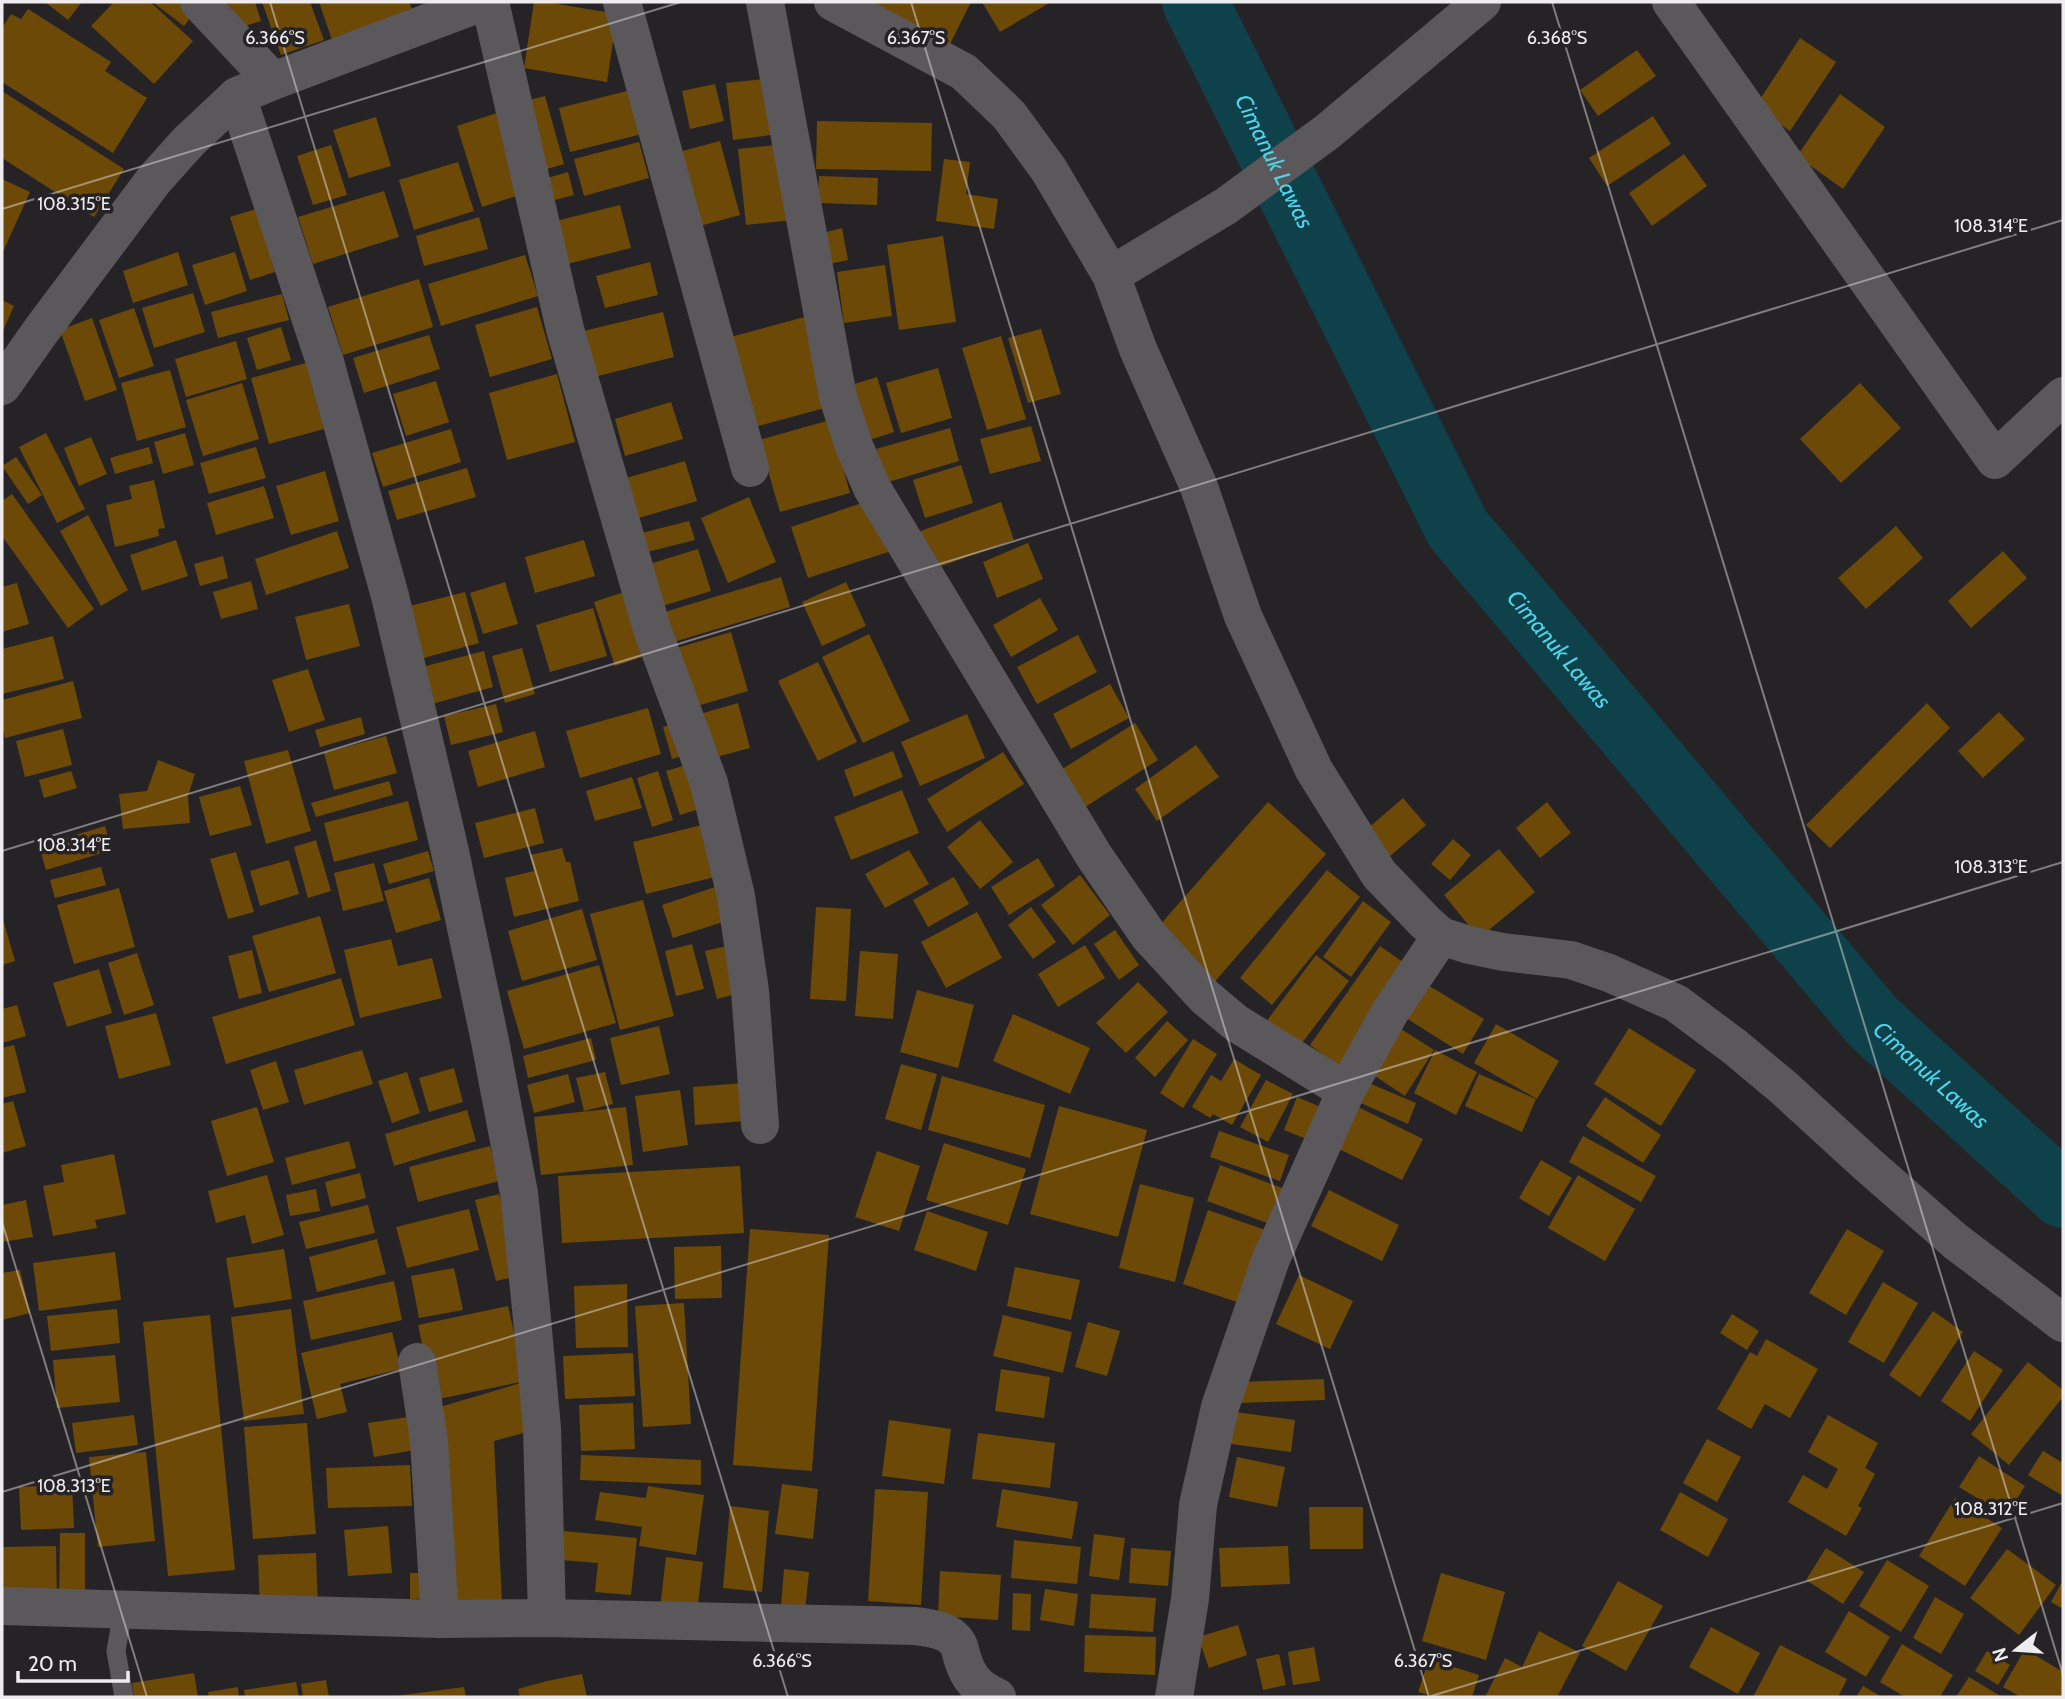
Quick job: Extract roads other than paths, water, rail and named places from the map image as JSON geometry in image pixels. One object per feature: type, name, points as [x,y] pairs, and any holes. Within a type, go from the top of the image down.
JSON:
[{"type":"street","points":[[199,2],[273,81]]},
{"type":"street","points":[[2,386],[154,180],[188,142],[237,96],[483,2]]},
{"type":"street","points":[[490,2],[565,329],[652,629],[709,783],[738,910],[750,991],[760,1125]]},
{"type":"street","points":[[622,2],[750,468]]},
{"type":"street","points":[[765,2],[838,397],[854,446],[872,488],[1094,856],[1149,936],[1205,997],[1236,1023],[1346,1091]]},
{"type":"street","points":[[833,2],[964,72],[1009,115],[1049,170],[1111,275],[1139,349],[1199,487],[1242,616],[1314,770],[1379,874],[1441,936],[1503,952],[1571,960],[1609,973],[1676,1003],[1784,1088],[1955,1241],[2063,1323]]},
{"type":"street","points":[[1111,275],[1226,206],[1328,132],[1482,2]]},
{"type":"street","points":[[1671,2],[1995,460],[2063,396]]},
{"type":"street","points":[[237,96],[325,362],[390,596],[491,1041],[519,1194],[531,1308],[542,1428],[547,1618]]},
{"type":"street","points":[[1174,1697],[1190,1599],[1198,1505],[1220,1408],[1270,1259],[1346,1091],[1390,1012],[1441,936]]},
{"type":"street","points":[[417,1362],[429,1441],[440,1619]]},
{"type":"street","points":[[2,1606],[440,1619],[547,1618],[916,1626],[947,1633],[954,1638],[970,1678],[978,1687],[996,1697]]},
{"type":"lane","points":[[122,1690],[116,1651],[123,1610]]},
{"type":"waterway","name":"Cimanuk Lawas","points":[[1195,2],[1458,529],[1873,1022],[2063,1195]]}]
